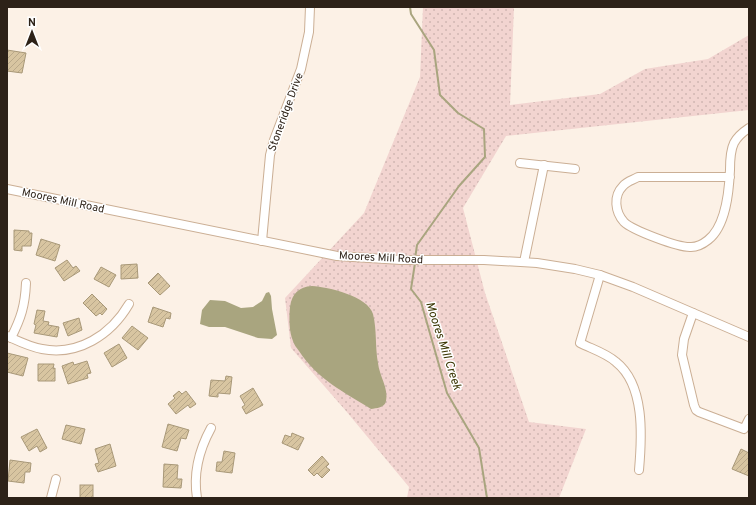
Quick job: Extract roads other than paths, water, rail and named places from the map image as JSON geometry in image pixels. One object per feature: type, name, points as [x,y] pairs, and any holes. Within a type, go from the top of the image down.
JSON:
[{"type":"street","name":"Stoneridge Drive","points":[[262,241],[270,155],[274,140],[302,69],[309,32],[310,7]]},
{"type":"street","points":[[730,177],[638,177],[622,187],[617,196],[616,206],[618,214],[631,228],[683,247],[693,247],[708,240],[717,232],[728,202],[730,177],[731,153],[734,143],[741,134],[749,128]]},
{"type":"street","points":[[520,163],[575,169]]},
{"type":"street","points":[[524,262],[544,165]]},
{"type":"street","name":"Moores Mill Road","points":[[7,189],[337,256],[401,260],[484,260],[524,262],[575,269],[600,275],[633,287],[749,337]]},
{"type":"street","points":[[600,275],[580,343],[616,361],[625,371],[632,383],[636,397],[642,438],[639,470]]},
{"type":"street","points":[[26,283],[25,301],[21,319],[9,337],[42,350],[74,348],[91,342],[105,333],[120,318],[129,304]]},
{"type":"street","points":[[693,313],[684,339],[682,355],[696,410],[744,429],[749,419]]},
{"type":"street","points":[[197,498],[196,489],[198,458],[210,428]]},
{"type":"street","points":[[51,498],[56,479]]},
{"type":"waterway","name":"Moores Mill Creek","points":[[410,7],[411,14],[434,50],[440,95],[458,113],[484,129],[485,157],[459,186],[417,245],[415,259]]},
{"type":"waterway","name":"Moores Mill Creek","points":[[415,263],[411,289],[421,302],[447,393],[479,448],[487,498]]}]
